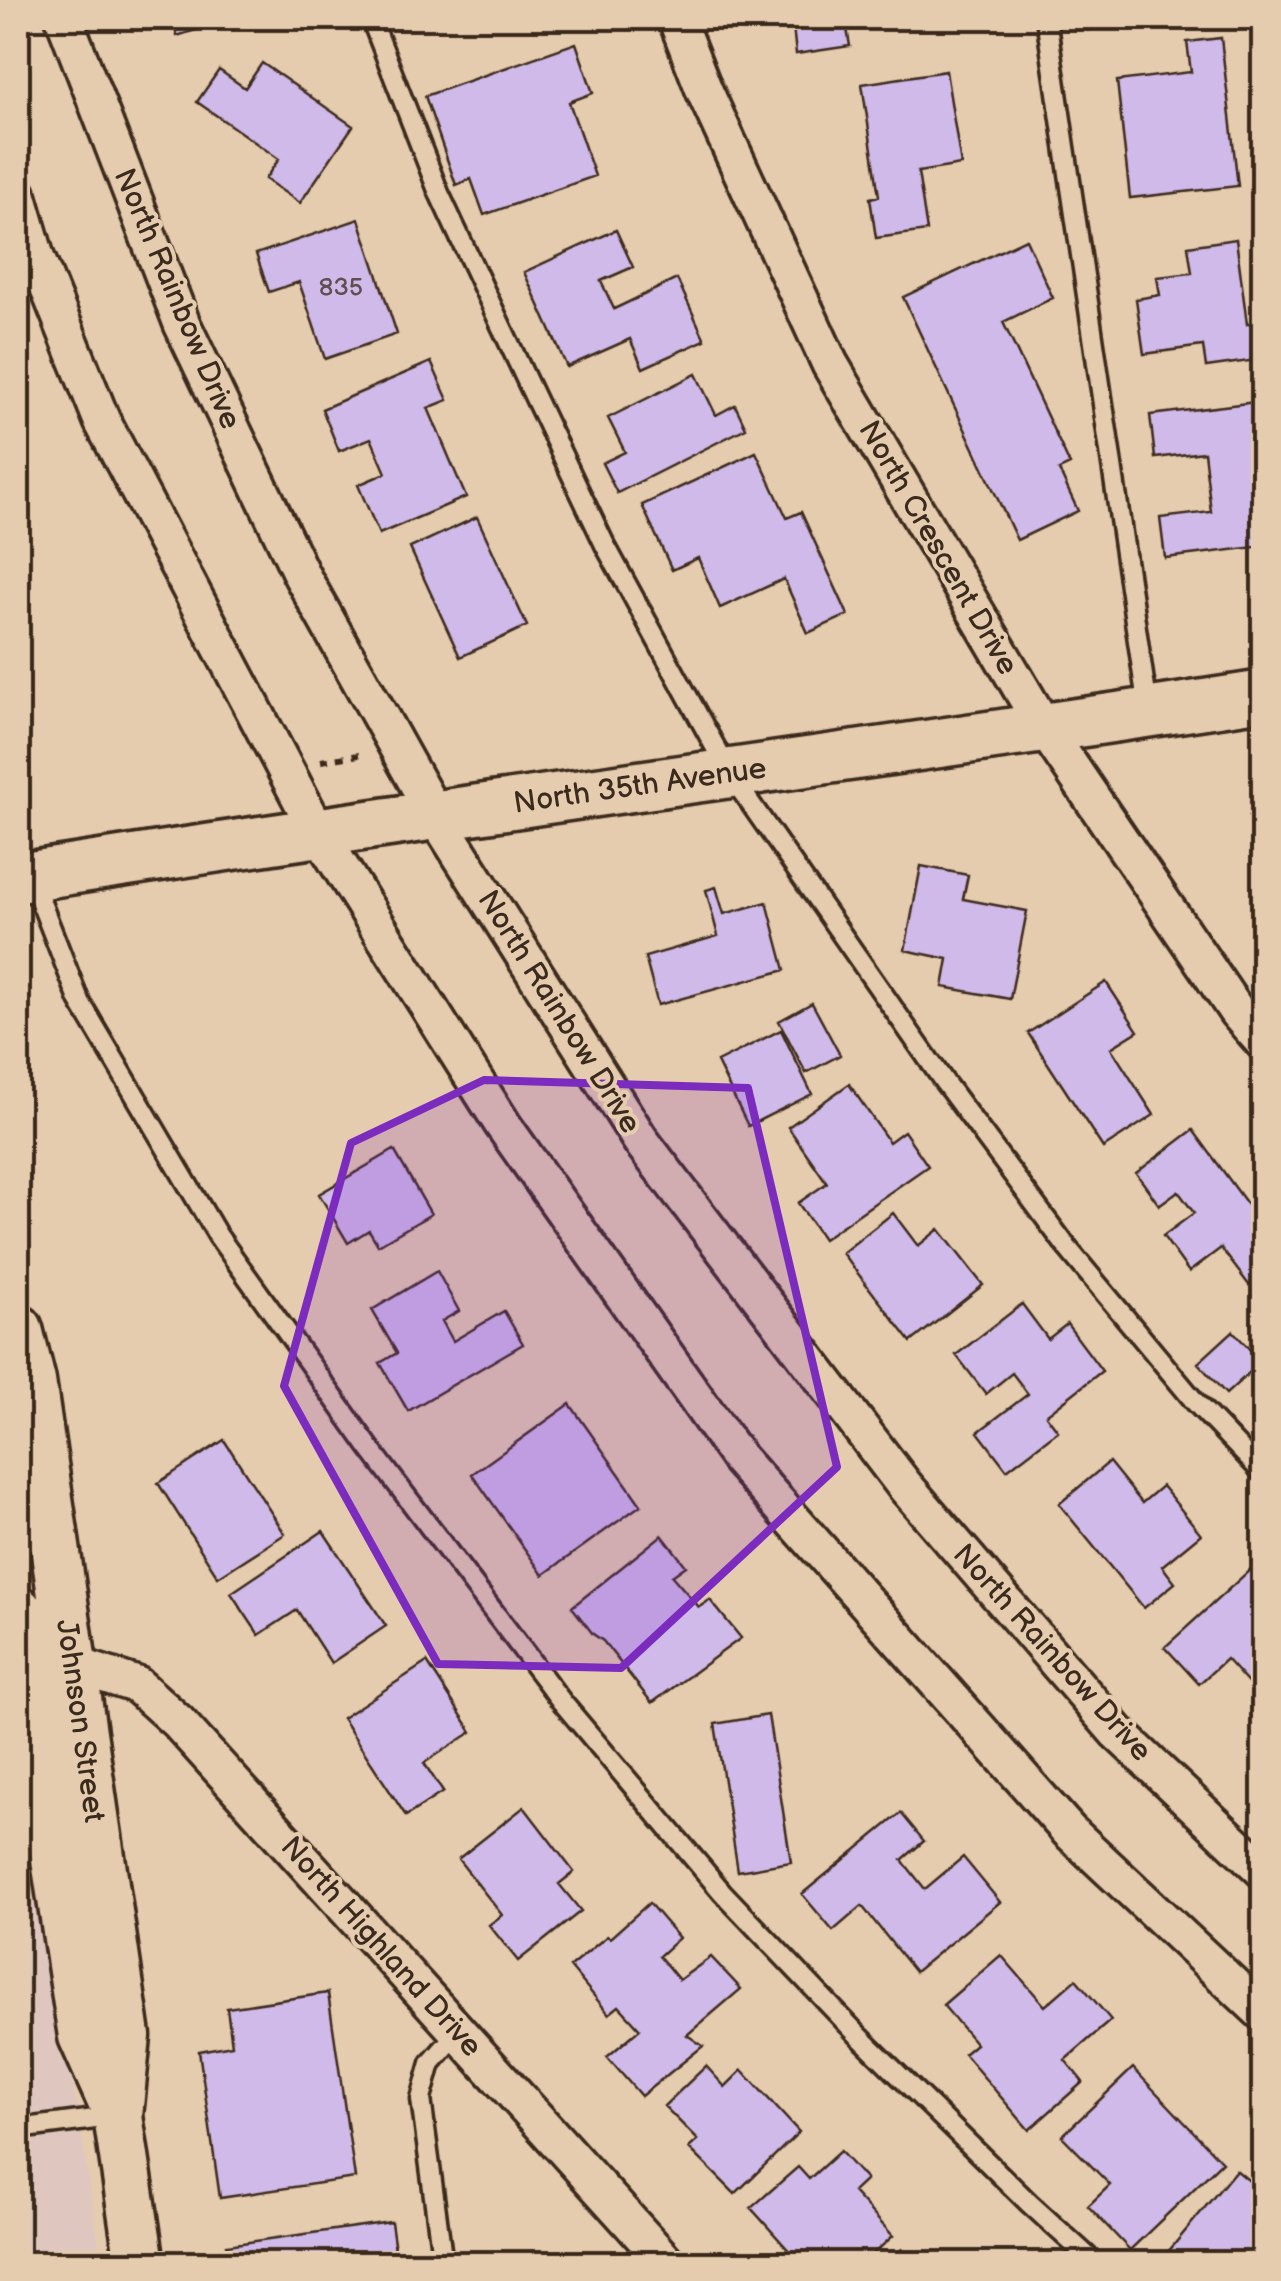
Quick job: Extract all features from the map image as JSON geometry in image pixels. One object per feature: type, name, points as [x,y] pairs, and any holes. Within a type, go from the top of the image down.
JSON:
[{"type":"street","name":"North Rainbow Drive","points":[[64,18],[182,324],[302,576],[435,815],[642,1141],[904,1485],[1117,1732],[1264,1871]]},
{"type":"street","name":"North Crescent Drive","points":[[676,18],[704,90],[830,364],[1045,729],[1237,1012],[1264,1043]]},
{"type":"street","points":[[18,195],[36,257],[102,421],[317,830],[503,1124],[739,1459],[1069,1831],[1264,2014]]},
{"type":"street","name":"North 35th Avenue","points":[[24,877],[317,830],[1264,695]]},
{"type":"street","name":"Johnson Street","points":[[18,1329],[31,1381],[126,2036],[118,2116],[140,2264]]},
{"type":"street","name":"Johnson Street","points":[[18,1611],[83,2036],[118,2116]]},
{"type":"street","name":"North Highland Drive","points":[[72,1664],[137,1685],[178,1722],[668,2264]]},
{"type":"lane","points":[[372,18],[439,193],[524,377],[605,545],[730,774],[945,1083],[1068,1250],[1196,1402],[1264,1474]]},
{"type":"lane","points":[[1046,18],[1149,712]]},
{"type":"lane","points":[[24,877],[80,1000],[218,1236],[550,1686],[723,1894],[860,2037],[1096,2264]]},
{"type":"lane","points":[[443,2264],[420,2099],[431,2063],[458,2032]]},
{"type":"lane","points":[[18,2129],[118,2116]]},
{"type":"path","points":[[320,760],[359,756]]},
{"type":"highlighted area","points":[[484,1080],[748,1088],[837,1467],[621,1668],[438,1664],[284,1386],[351,1143]]},
{"type":"shaded area","points":[[18,1738],[102,2263],[18,2263]]},
{"type":"building","points":[[171,18],[234,18],[177,36]]},
{"type":"building","points":[[792,18],[884,18],[846,23],[850,46],[796,54]]},
{"type":"building","points":[[1086,18],[1150,18],[1151,21],[1088,30]]},
{"type":"building","points":[[1221,38],[1238,186],[1130,198],[1117,81],[1191,72],[1187,42]]},
{"type":"building","points":[[576,43],[593,93],[569,102],[595,176],[484,215],[471,179],[456,185],[425,96]]},
{"type":"building","points":[[262,63],[353,126],[300,203],[265,179],[279,159],[197,102],[219,70],[245,88]]},
{"type":"building","points":[[946,71],[961,165],[918,172],[927,231],[876,238],[870,198],[879,196],[862,84]]},
{"type":"building","points":[[359,219],[397,334],[325,359],[299,282],[269,292],[256,254]]},
{"type":"building","points":[[616,230],[633,267],[601,281],[614,309],[677,279],[705,340],[643,368],[630,339],[567,367],[524,272]]},
{"type":"building","points":[[1026,239],[1053,298],[1003,322],[1070,465],[1059,470],[1078,511],[1017,540],[903,297]]},
{"type":"building","points":[[1236,239],[1247,324],[1264,322],[1264,359],[1206,367],[1203,346],[1144,354],[1136,299],[1160,295],[1157,277],[1192,273],[1188,246]]},
{"type":"building","points":[[431,362],[448,400],[428,408],[466,497],[379,534],[358,485],[386,473],[371,438],[339,451],[322,409]]},
{"type":"building","points":[[696,374],[716,415],[735,405],[746,428],[617,493],[602,463],[625,452],[608,418]]},
{"type":"building","points":[[1264,401],[1264,546],[1165,558],[1160,518],[1211,512],[1204,452],[1155,458],[1150,415]]},
{"type":"building","points":[[756,452],[787,518],[801,512],[848,615],[808,633],[784,579],[720,608],[698,558],[672,570],[642,505]]},
{"type":"building","points":[[477,517],[527,626],[460,657],[410,548]]},
{"type":"building","points":[[1264,810],[1264,851],[1249,816]]},
{"type":"building","points":[[921,866],[968,875],[963,899],[1027,911],[1010,999],[943,987],[948,959],[905,950]]},
{"type":"building","points":[[716,887],[724,914],[767,902],[785,970],[658,1005],[645,957],[718,936],[706,890]]},
{"type":"building","points":[[1106,982],[1138,1031],[1111,1048],[1154,1115],[1103,1148],[1028,1033]]},
{"type":"building","points":[[812,1003],[840,1055],[806,1073],[779,1021]]},
{"type":"building","points":[[781,1030],[812,1094],[748,1126],[717,1062]]},
{"type":"building","points":[[849,1084],[889,1142],[904,1131],[928,1166],[823,1239],[798,1203],[827,1183],[788,1127]]},
{"type":"building","points":[[1193,1130],[1264,1227],[1264,1274],[1249,1285],[1221,1248],[1189,1272],[1163,1236],[1194,1213],[1178,1191],[1159,1205],[1136,1173]]},
{"type":"building","points":[[394,1150],[431,1214],[378,1245],[369,1230],[348,1243],[319,1194]]},
{"type":"building","points":[[893,1213],[918,1246],[939,1229],[983,1285],[911,1342],[842,1253]]},
{"type":"building","points":[[437,1271],[459,1311],[442,1321],[453,1341],[504,1311],[523,1344],[408,1411],[380,1363],[397,1353],[372,1310]]},
{"type":"building","points":[[1022,1304],[1048,1339],[1067,1324],[1102,1371],[1046,1415],[1058,1431],[1007,1470],[978,1432],[1028,1394],[1012,1373],[986,1394],[956,1355]]},
{"type":"building","points":[[1233,1331],[1261,1362],[1226,1394],[1198,1363]]},
{"type":"building","points":[[570,1404],[641,1505],[543,1575],[472,1474]]},
{"type":"building","points":[[224,1440],[285,1534],[218,1577],[158,1483]]},
{"type":"building","points":[[1109,1462],[1142,1503],[1162,1486],[1201,1534],[1162,1566],[1175,1583],[1144,1608],[1059,1504]]},
{"type":"building","points":[[323,1531],[386,1626],[331,1663],[297,1610],[259,1635],[231,1593]]},
{"type":"building","points":[[662,1535],[686,1566],[672,1576],[699,1607],[710,1600],[741,1638],[652,1703],[572,1607]]},
{"type":"building","points":[[1264,1557],[1264,1701],[1226,1659],[1199,1684],[1165,1647]]},
{"type":"building","points":[[427,1662],[472,1732],[424,1763],[443,1792],[406,1816],[342,1718]]},
{"type":"building","points":[[768,1715],[791,1862],[738,1871],[715,1724]]},
{"type":"building","points":[[524,1807],[574,1872],[559,1884],[581,1911],[518,1961],[489,1925],[502,1915],[458,1859]]},
{"type":"building","points":[[901,1813],[924,1841],[902,1860],[925,1889],[963,1857],[1000,1902],[915,1972],[862,1906],[833,1931],[802,1894]]},
{"type":"building","points":[[649,1903],[679,1938],[659,1956],[679,1980],[711,1957],[741,1989],[687,2035],[703,2046],[641,2096],[607,2057],[640,2029],[619,2006],[609,2014],[570,1967]]},
{"type":"building","points":[[1001,1955],[1045,2006],[1076,1979],[1111,2020],[1065,2060],[1083,2082],[1029,2130],[964,2054],[976,2044],[943,2005]]},
{"type":"building","points":[[328,1993],[355,2178],[220,2198],[199,2051],[232,2045],[227,2008]]},
{"type":"building","points":[[706,2066],[725,2087],[742,2070],[799,2132],[735,2194],[689,2148],[698,2140],[664,2106]]},
{"type":"building","points":[[1133,2068],[1222,2162],[1130,2250],[1088,2206],[1110,2185],[1062,2136]]},
{"type":"building","points":[[840,2151],[866,2180],[853,2192],[893,2236],[862,2264],[801,2264],[751,2208],[798,2167],[809,2179]]},
{"type":"building","points":[[1236,2170],[1264,2193],[1264,2264],[1181,2264],[1168,2252]]},
{"type":"building","points":[[391,2222],[397,2264],[230,2264],[227,2245]]},
{"type":"building","points":[[902,2249],[913,2264],[884,2264]]}]
